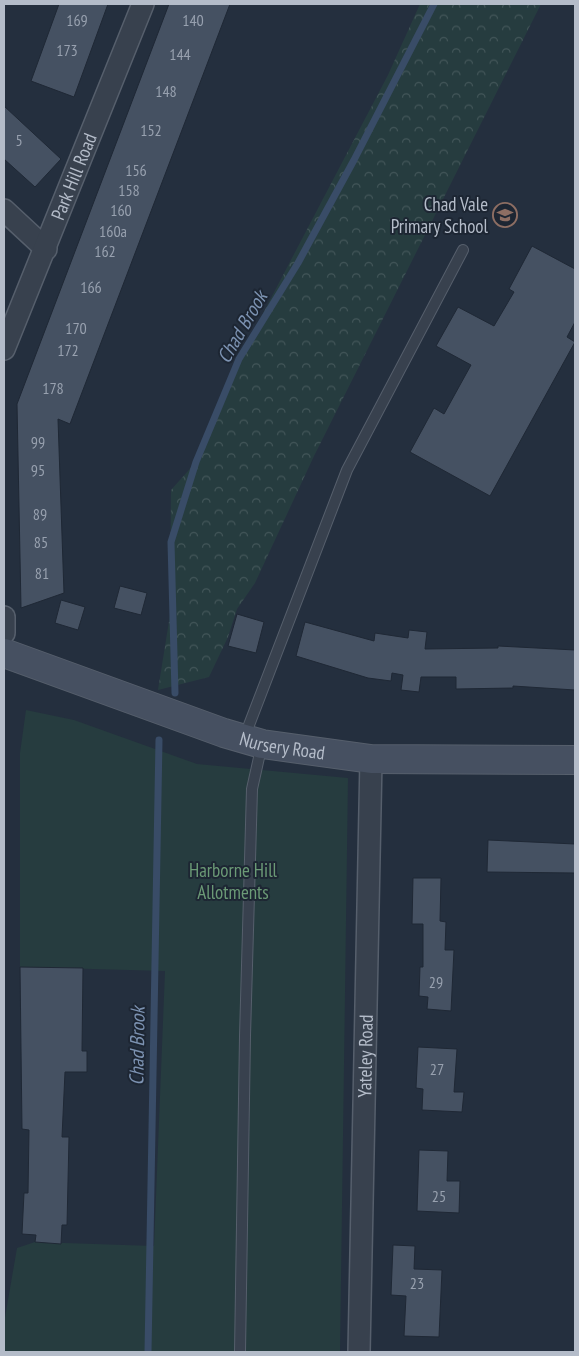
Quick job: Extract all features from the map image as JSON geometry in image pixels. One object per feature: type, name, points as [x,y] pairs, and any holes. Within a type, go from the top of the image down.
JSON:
[{"type":"main road","name":"Nursery Road","points":[[4,652],[253,742],[370,759],[575,760]]},
{"type":"street","name":"Park Hill Road","points":[[4,349],[46,249],[143,4]]},
{"type":"street","points":[[4,210],[46,249]]},
{"type":"street","points":[[4,617],[4,633]]},
{"type":"street","name":"Yateley Road","points":[[359,1352],[370,759]]},
{"type":"lane","points":[[240,1352],[245,1036],[253,742],[348,470],[463,250]]},
{"type":"green space","points":[[420,4],[541,4],[314,456],[255,583],[237,609],[228,637],[209,677],[158,690],[170,615],[171,490],[196,462],[239,359],[388,75]]},
{"type":"green space","name":"Harborne Hill Allotments","points":[[26,710],[74,720],[197,764],[348,778],[340,1352],[4,1352],[4,1323],[17,1248],[35,1242],[154,1246],[165,971],[20,967],[20,753]]},
{"type":"building","points":[[59,4],[108,4],[74,97],[31,81]]},
{"type":"building","points":[[169,4],[230,4],[70,424],[58,419],[64,593],[21,608],[17,404]]},
{"type":"building","points":[[4,106],[61,159],[35,187],[4,159]]},
{"type":"building","points":[[532,246],[575,269],[575,322],[567,337],[575,342],[490,496],[410,452],[434,408],[444,414],[471,365],[436,346],[458,307],[494,326],[514,292],[509,289]]},
{"type":"building","points":[[120,586],[147,593],[141,615],[114,608]]},
{"type":"building","points":[[61,600],[85,607],[78,630],[55,623]]},
{"type":"building","points":[[237,614],[264,622],[256,653],[228,646]]},
{"type":"building","points":[[305,622],[374,641],[375,633],[408,638],[409,630],[427,632],[425,649],[498,648],[498,646],[575,650],[575,690],[513,686],[513,688],[456,689],[456,677],[421,677],[419,692],[401,690],[403,675],[392,673],[391,681],[368,678],[296,656]]},
{"type":"building","points":[[488,840],[575,844],[575,873],[487,872]]},
{"type":"building","points":[[413,878],[441,878],[440,921],[446,922],[445,950],[454,950],[451,1011],[427,1009],[428,997],[419,996],[420,967],[423,967],[423,924],[412,924]]},
{"type":"building","points":[[20,967],[83,968],[82,1051],[87,1051],[87,1072],[65,1072],[62,1137],[69,1137],[67,1225],[62,1225],[61,1244],[35,1242],[36,1235],[22,1234],[24,1193],[28,1193],[29,1130],[22,1129]]},
{"type":"building","points":[[418,1047],[457,1049],[454,1092],[464,1092],[462,1112],[422,1110],[423,1089],[416,1088]]},
{"type":"building","points":[[419,1150],[448,1151],[447,1181],[460,1181],[459,1213],[417,1211]]},
{"type":"building","points":[[393,1245],[415,1246],[414,1269],[442,1270],[439,1337],[404,1336],[406,1296],[391,1295]]},
{"type":"waterway","name":"Chad Brook","points":[[175,693],[171,542],[196,462],[239,359],[298,263],[354,160],[434,4]]},
{"type":"waterway","name":"Chad Brook","points":[[148,1352],[159,740]]},
{"type":"place","name":"Chad Vale Primary School","points":[[505,215]]}]
